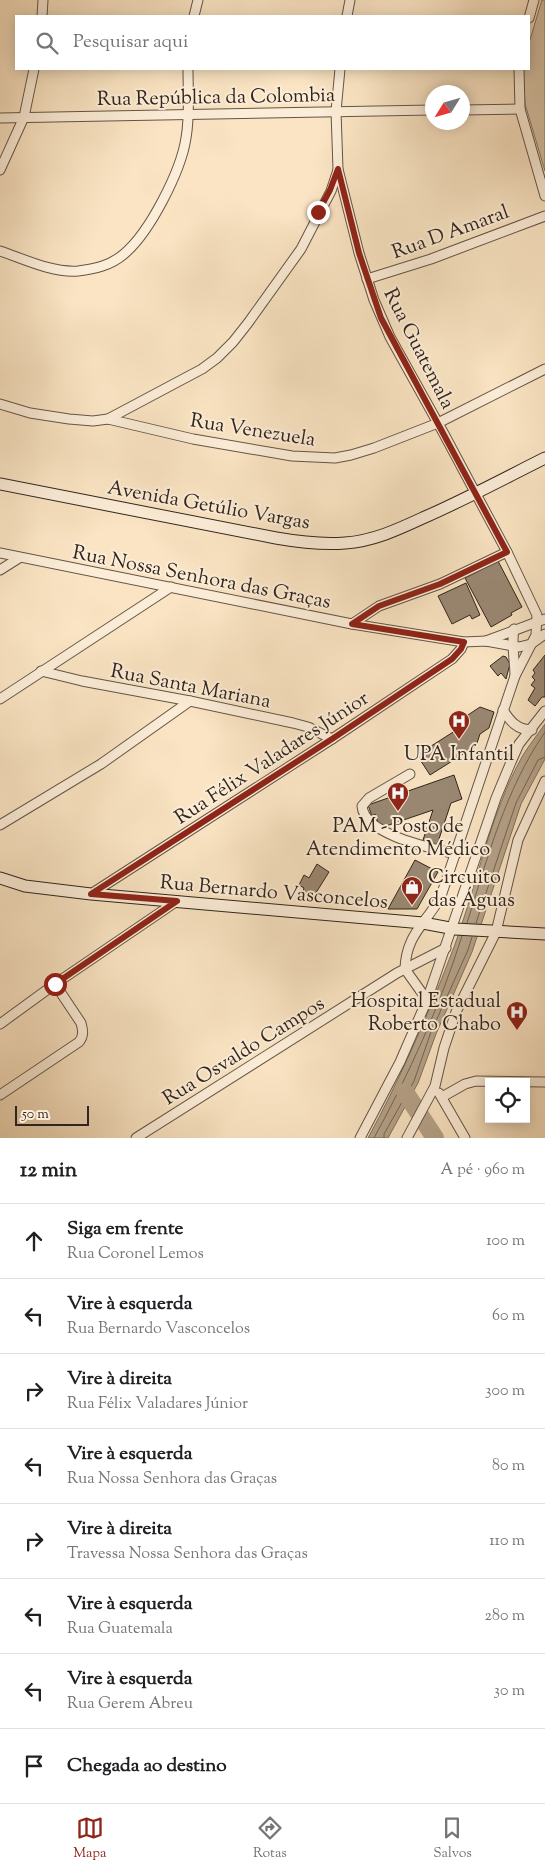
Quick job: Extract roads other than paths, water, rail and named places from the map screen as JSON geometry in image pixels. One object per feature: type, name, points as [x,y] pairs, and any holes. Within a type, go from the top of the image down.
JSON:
[{"type":"main road","name":"Avenida Getúlio Vargas","points":[[0,484],[276,538],[322,543],[352,542],[368,540],[390,533],[475,494],[545,458]]},
{"type":"main road","name":"Rua Bernardo Vasconcelos","points":[[1,879],[25,886],[91,894],[423,923],[453,929],[545,934]]},
{"type":"street","points":[[42,15],[43,0]]},
{"type":"street","points":[[194,15],[198,0]]},
{"type":"street","points":[[347,15],[350,0]]},
{"type":"street","points":[[530,15],[534,0]]},
{"type":"street","points":[[0,170],[24,117],[34,70]]},
{"type":"street","points":[[0,251],[54,268],[75,271],[98,268],[124,254],[159,207],[175,176],[186,139],[188,70]]},
{"type":"street","name":"Rua Guatemala","points":[[340,70],[336,111],[338,169],[354,234],[374,300],[390,337],[438,422],[507,552],[541,621]]},
{"type":"street","points":[[519,70],[520,110],[545,196]]},
{"type":"street","name":"Rua República da Colombia","points":[[0,118],[425,110]]},
{"type":"street","points":[[470,110],[520,110]]},
{"type":"street","points":[[108,419],[202,369],[218,358],[233,342],[301,249],[330,190],[338,169]]},
{"type":"street","name":"Rua D Amaral","points":[[367,278],[431,259],[545,216]]},
{"type":"street","name":"Rua Venezuela","points":[[0,404],[30,413],[70,419],[92,421],[108,419],[193,438],[292,456],[335,458],[359,453],[438,422],[545,369]]},
{"type":"street","points":[[352,624],[379,606],[440,584],[507,552]]},
{"type":"street","name":"Rua Nossa Senhora das Graças","points":[[0,553],[352,624],[464,642],[486,641],[514,647]]},
{"type":"street","points":[[0,570],[19,558]]},
{"type":"street","points":[[0,699],[171,588]]},
{"type":"street","points":[[427,1000],[404,969],[407,947],[441,896],[515,676],[541,621]]},
{"type":"street","name":"Rua Nossa Senhora das Graças","points":[[486,641],[541,621]]},
{"type":"street","points":[[515,676],[512,638],[519,628],[529,637],[531,644]]},
{"type":"street","points":[[514,647],[531,644],[545,634]]},
{"type":"street","name":"Rua Félix Valadares Júnior","points":[[91,894],[332,739],[452,659],[461,649],[464,642]]},
{"type":"street","name":"Rua Santa Mariana","points":[[41,671],[82,681],[293,723],[308,727],[332,739]]},
{"type":"street","points":[[0,825],[101,764],[190,701]]},
{"type":"street","points":[[503,710],[516,726],[525,730],[532,730]]},
{"type":"street","points":[[360,1138],[400,1062],[427,1000],[453,929],[496,798],[519,744],[532,730],[545,711]]},
{"type":"street","points":[[498,727],[507,724],[515,728],[519,734],[519,744]]},
{"type":"street","points":[[410,774],[365,802],[362,806],[366,817],[374,826],[406,840],[456,854]]},
{"type":"street","points":[[411,1134],[435,1086],[444,1048],[456,1012],[490,931],[518,840],[545,781]]},
{"type":"street","points":[[0,1024],[177,901]]},
{"type":"street","name":"Rua Osvaldo Campos","points":[[136,1138],[404,969],[446,948]]},
{"type":"street","points":[[0,1095],[80,1042],[82,1038],[83,1029],[80,1023],[55,984]]},
{"type":"street","points":[[442,1097],[465,1084],[476,1081],[545,1082]]},
{"type":"street","points":[[435,1086],[465,1138]]},
{"type":"water","points":[[545,724],[545,759],[521,804],[472,952],[436,1034],[418,1083],[388,1138],[368,1138],[425,1020],[454,947],[502,801],[523,755]]},
{"type":"waterway","points":[[405,1092],[435,1138]]},
{"type":"place","name":"UPA Infantil","points":[[459,740]]},
{"type":"place","name":"PAM - Posto de Atendimento Médico","points":[[398,812]]},
{"type":"place","name":"Circuito das Águas","points":[[412,906]]},
{"type":"place","name":"Hospital Estadual Roberto Chabo","points":[[517,1031]]}]
